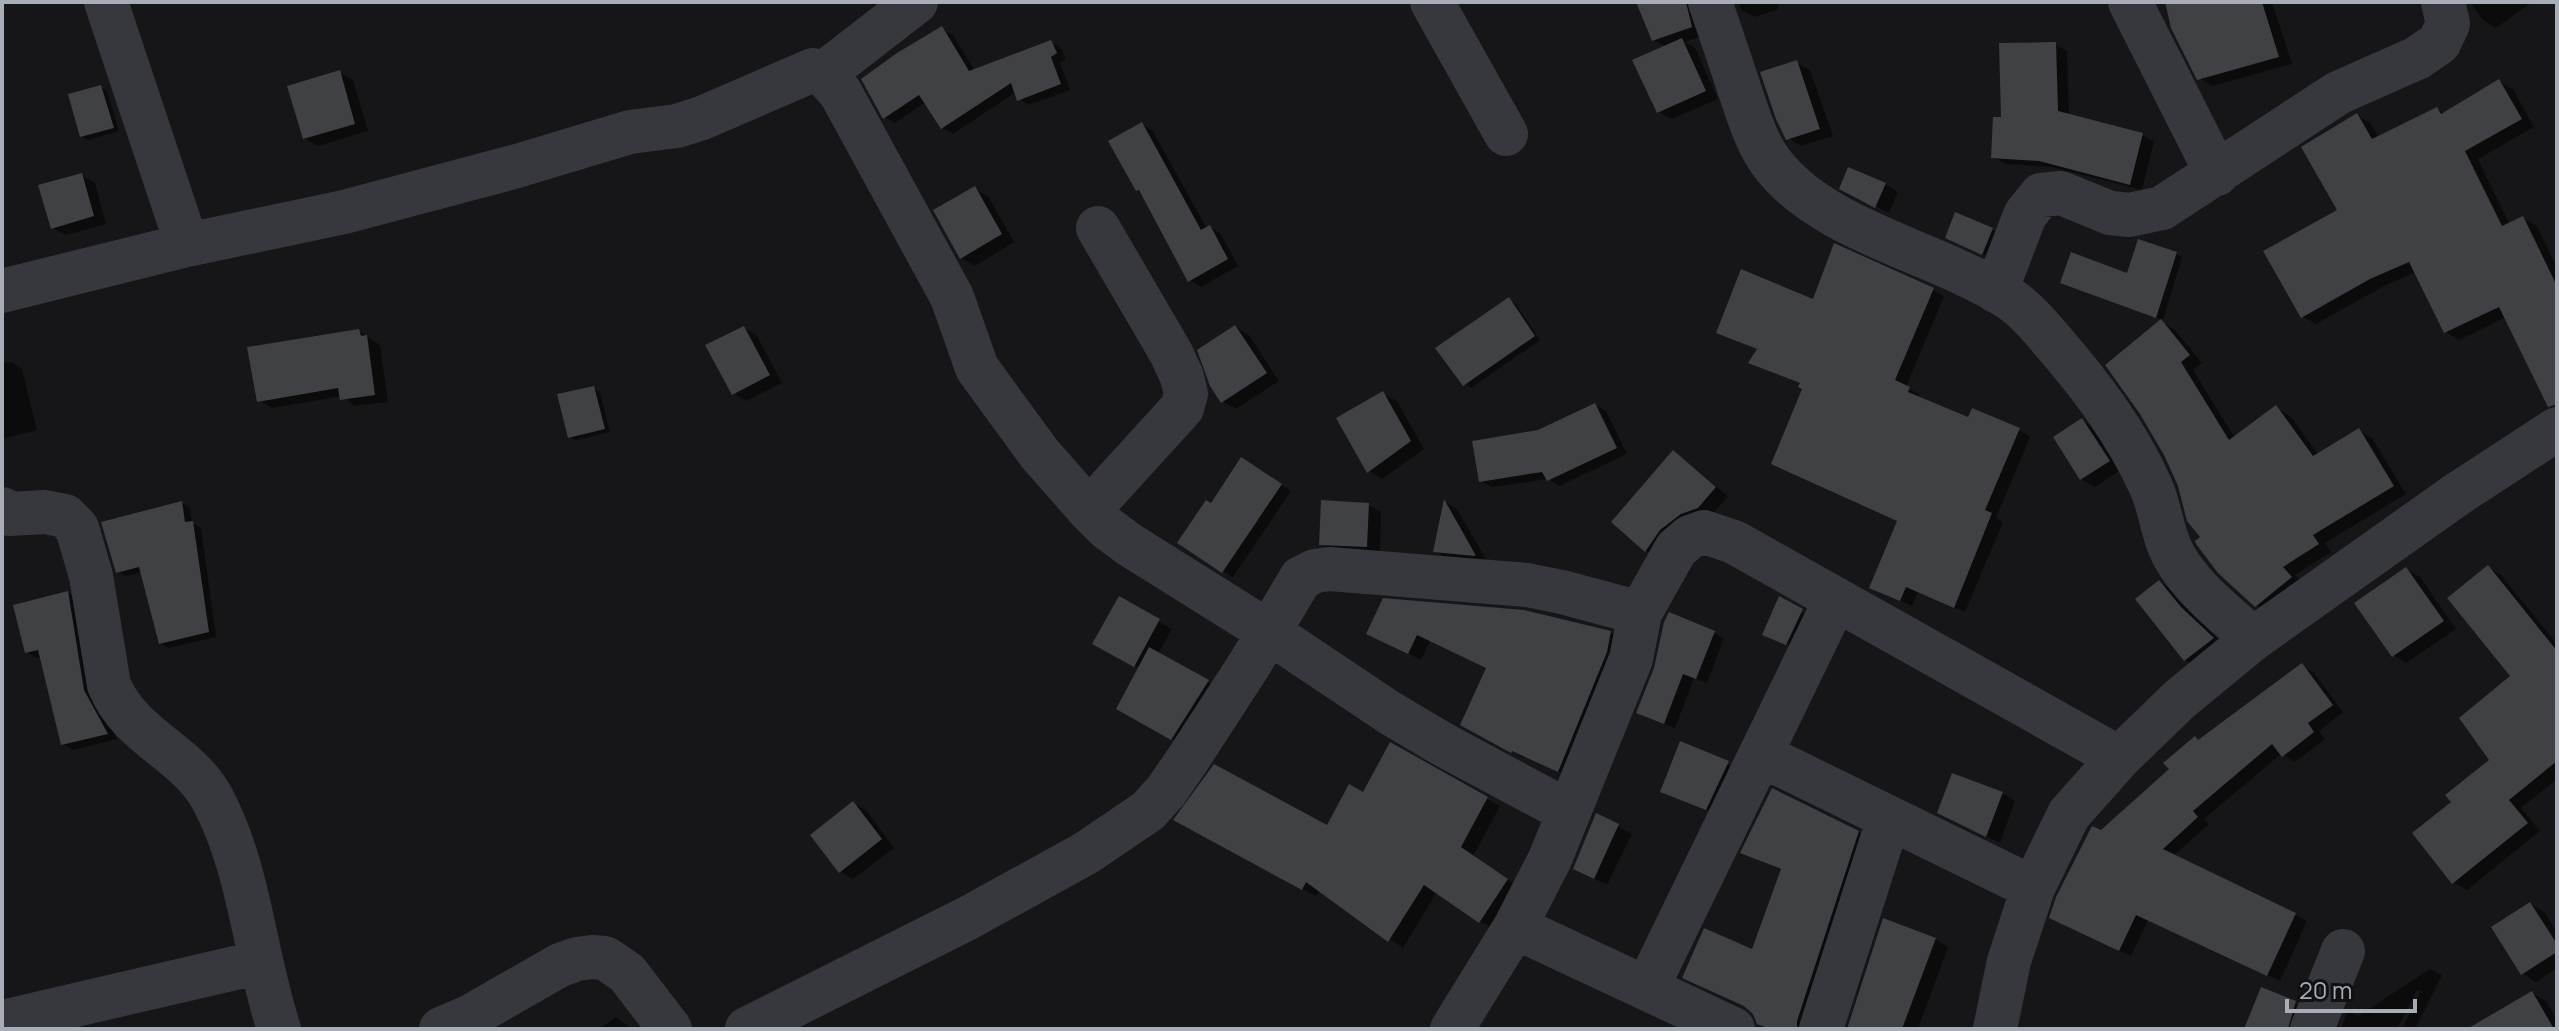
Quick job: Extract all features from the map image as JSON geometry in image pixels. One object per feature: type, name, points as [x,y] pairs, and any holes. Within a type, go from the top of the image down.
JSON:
[{"type":"street","points":[[106,2],[187,245]]},
{"type":"street","points":[[823,74],[916,2]]},
{"type":"street","points":[[1432,2],[1506,134]]},
{"type":"street","points":[[1710,2],[1753,128],[1772,164],[1799,192],[1830,213],[2013,301],[2046,334],[2116,423],[2153,490],[2173,555],[2189,579],[2253,639]]},
{"type":"street","points":[[2130,2],[2217,174]]},
{"type":"street","points":[[1996,291],[2025,215],[2041,195],[2061,193],[2110,213],[2129,215],[2162,208],[2338,93],[2417,58],[2439,43],[2448,24],[2443,2]]},
{"type":"street","points":[[2,291],[187,245],[344,212],[630,132],[677,126],[813,70],[823,74],[840,92],[952,297],[977,368],[1039,453],[1107,528],[1390,713],[1569,812]]},
{"type":"street","points":[[1089,510],[1182,408],[1186,394],[1171,353],[1098,228]]},
{"type":"street","points":[[1995,1029],[2009,961],[2033,888],[2069,814],[2119,758],[2180,699],[2253,639],[2456,495],[2557,429]]},
{"type":"street","points":[[2,509],[9,514],[45,512],[65,516],[77,528],[91,576],[109,685],[125,716],[187,768],[211,797],[238,860],[269,999],[279,1029]]},
{"type":"street","points":[[1452,1029],[1515,927],[1550,859],[1631,659],[1640,613],[1676,549],[1690,537],[1704,532],[1734,542],[2119,758]]},
{"type":"street","points":[[747,1029],[1020,889],[1086,853],[1148,811],[1166,791],[1301,578],[1315,571],[1330,569],[1527,585],[1640,613]]},
{"type":"street","points":[[1647,988],[1836,599]]},
{"type":"street","points":[[1761,755],[2033,888]]},
{"type":"street","points":[[1821,1029],[1889,818]]},
{"type":"street","points":[[1515,927],[1733,1029]]},
{"type":"street","points":[[2312,1029],[2343,951]]},
{"type":"street","points":[[441,1029],[560,965],[592,957],[605,958],[627,973],[670,1029]]},
{"type":"street","points":[[2,1022],[261,962]]},
{"type":"building","points":[[1636,2],[1686,2],[1692,27],[1652,41]]},
{"type":"building","points":[[2165,2],[2262,2],[2279,57],[2197,80],[2171,28]]},
{"type":"building","points":[[942,26],[969,71],[1051,40],[1057,53],[1051,57],[1061,84],[1017,101],[1011,83],[941,129],[919,95],[883,119],[861,79]]},
{"type":"building","points":[[1682,38],[1706,91],[1657,113],[1632,60]]},
{"type":"building","points":[[2056,42],[2058,111],[2143,133],[2130,185],[2039,161],[1991,158],[1993,117],[2001,117],[1999,43]]},
{"type":"building","points":[[1797,60],[1820,129],[1786,140],[1760,72]]},
{"type":"building","points":[[340,70],[355,124],[303,139],[287,86]]},
{"type":"building","points":[[2499,79],[2522,119],[2465,151],[2502,226],[2523,216],[2557,286],[2557,404],[2548,407],[2499,307],[2444,333],[2409,262],[2370,279],[2301,318],[2263,251],[2337,210],[2301,147],[2357,113],[2372,139],[2437,107],[2441,114]]},
{"type":"building","points":[[101,85],[114,128],[80,137],[68,94]]},
{"type":"building","points":[[1142,122],[1201,230],[1210,225],[1228,259],[1188,282],[1139,190],[1136,191],[1108,141]]},
{"type":"building","points":[[1848,167],[1886,183],[1875,208],[1839,189]]},
{"type":"building","points":[[82,173],[94,216],[51,229],[38,185]]},
{"type":"building","points":[[975,186],[1002,234],[960,259],[933,210]]},
{"type":"building","points":[[1955,212],[1993,228],[1982,255],[1945,238]]},
{"type":"building","points":[[2138,239],[2177,252],[2156,318],[2060,283],[2071,252],[2127,273]]},
{"type":"building","points":[[1834,243],[1934,288],[1895,380],[1910,387],[1908,392],[1968,417],[1972,408],[2020,428],[1985,510],[1992,513],[1954,608],[1906,587],[1900,601],[1869,588],[1897,521],[1771,464],[1802,389],[1798,387],[1800,383],[1748,363],[1757,349],[1716,333],[1741,269],[1813,299]]},
{"type":"building","points":[[1509,297],[1535,336],[1463,386],[1435,348]]},
{"type":"building","points":[[2161,319],[2190,355],[2181,362],[2229,440],[2276,405],[2313,456],[2359,428],[2394,486],[2313,535],[2319,544],[2283,567],[2292,577],[2255,607],[2218,573],[2196,544],[2200,537],[2187,521],[2178,486],[2164,455],[2140,414],[2105,365]]},
{"type":"building","points":[[1235,325],[1267,373],[1221,403],[1210,386],[1197,350]]},
{"type":"building","points":[[744,326],[770,375],[732,395],[705,345]]},
{"type":"building","points":[[359,329],[361,336],[367,335],[375,395],[340,400],[338,388],[257,402],[247,347]]},
{"type":"building","points":[[594,386],[605,429],[568,438],[557,394]]},
{"type":"building","points":[[1383,391],[1411,441],[1367,473],[1336,418]]},
{"type":"building","points":[[1595,403],[1617,448],[1547,481],[1542,472],[1479,482],[1472,441],[1538,430]]},
{"type":"building","points":[[2082,418],[2110,461],[2080,480],[2053,437]]},
{"type":"building","points":[[1673,450],[1716,487],[1698,508],[1681,514],[1660,530],[1645,552],[1611,522]]},
{"type":"building","points":[[1241,457],[1282,484],[1222,573],[1177,543],[1206,500],[1211,503]]},
{"type":"building","points":[[1444,499],[1475,554],[1475,556],[1433,552]]},
{"type":"building","points":[[1321,500],[1369,503],[1367,547],[1319,545]]},
{"type":"building","points":[[182,501],[185,522],[193,521],[209,632],[159,644],[139,567],[116,573],[101,522]]},
{"type":"building","points":[[2488,565],[2557,651],[2557,761],[2509,800],[2528,823],[2452,884],[2412,833],[2451,802],[2445,795],[2489,760],[2459,718],[2510,676],[2447,598]]},
{"type":"building","points":[[2406,567],[2444,621],[2392,657],[2354,603]]},
{"type":"building","points":[[2159,580],[2181,607],[2214,638],[2184,661],[2135,599]]},
{"type":"building","points":[[68,591],[84,690],[108,734],[61,745],[38,650],[25,653],[13,605]]},
{"type":"building","points":[[1119,596],[1160,619],[1134,667],[1092,644]]},
{"type":"building","points":[[1779,596],[1803,609],[1786,645],[1762,635]]},
{"type":"building","points":[[1383,598],[1524,610],[1611,631],[1607,652],[1558,772],[1511,753],[1460,725],[1486,668],[1417,635],[1408,654],[1366,634]]},
{"type":"building","points":[[1669,612],[1715,631],[1696,679],[1683,674],[1664,724],[1636,713],[1654,668]]},
{"type":"building","points":[[1149,647],[1209,680],[1171,740],[1116,709]]},
{"type":"building","points":[[2302,663],[2333,705],[2308,723],[2314,732],[2282,757],[2272,744],[2193,811],[2198,817],[2163,849],[2296,913],[2267,976],[2136,915],[2119,951],[2049,918],[2056,897],[2092,826],[2101,830],[2169,769],[2163,763],[2195,736],[2198,740]]},
{"type":"building","points":[[1680,741],[1729,761],[1706,810],[1660,792]]},
{"type":"building","points":[[1390,742],[1488,797],[1461,847],[1508,879],[1479,923],[1424,885],[1388,942],[1306,882],[1302,890],[1173,820],[1214,764],[1327,825],[1349,784],[1363,792]]},
{"type":"building","points":[[1952,773],[2003,792],[1986,837],[1937,813]]},
{"type":"building","points":[[1772,788],[1859,831],[1797,1029],[1771,1029],[1757,1024],[1753,1014],[1744,1006],[1682,978],[1704,928],[1752,949],[1781,869],[1740,853]]},
{"type":"building","points":[[853,801],[882,839],[839,873],[810,835]]},
{"type":"building","points":[[1596,813],[1619,824],[1594,879],[1573,869]]},
{"type":"building","points":[[2530,902],[2557,944],[2557,952],[2521,975],[2491,927]]},
{"type":"building","points":[[1883,918],[1936,938],[1902,1029],[1847,1029]]},
{"type":"building","points":[[2261,987],[2296,1001],[2288,1029],[2244,1029]]},
{"type":"building","points":[[2532,991],[2554,1029],[2467,1029]]}]
